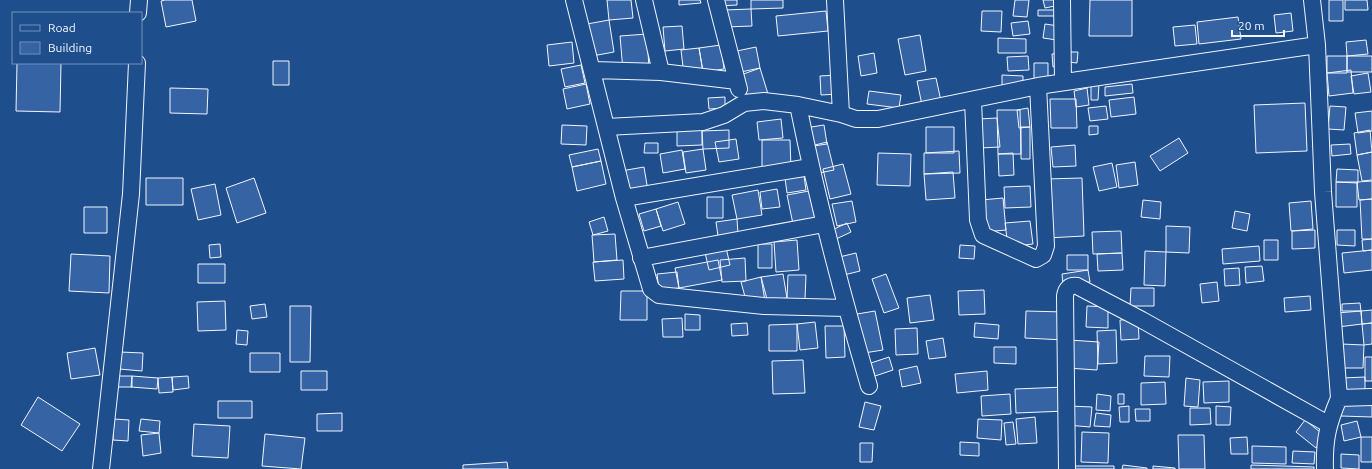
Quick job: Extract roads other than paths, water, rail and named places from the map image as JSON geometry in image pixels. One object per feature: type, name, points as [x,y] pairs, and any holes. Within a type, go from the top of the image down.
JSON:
[{"type":"street","points":[[138,12],[139,0]]},
{"type":"street","points":[[574,0],[593,70],[624,198],[649,284],[655,293],[764,306],[846,308]]},
{"type":"street","points":[[644,0],[661,72]]},
{"type":"street","points":[[716,0],[744,103]]},
{"type":"street","points":[[835,0],[840,114]]},
{"type":"street","points":[[1062,0],[1063,82]]},
{"type":"street","points":[[1312,0],[1318,45],[1323,192],[1339,398],[1328,424],[1325,444],[1325,469]]},
{"type":"street","points":[[606,127],[703,122],[724,115],[744,103],[764,101],[798,105],[867,120],[1038,86],[1318,45]]},
{"type":"street","points":[[101,469],[131,194],[137,64]]},
{"type":"street","points":[[593,70],[661,72],[737,81]]},
{"type":"street","points":[[973,100],[978,220],[980,231],[983,235],[1036,259],[1043,255],[1046,246],[1038,86]]},
{"type":"street","points":[[798,105],[810,167],[824,224],[846,308],[869,386]]},
{"type":"street","points":[[624,198],[810,167]]},
{"type":"street","points":[[641,258],[824,224]]},
{"type":"street","points":[[1068,469],[1065,296],[1067,290],[1071,286],[1076,286],[1142,320],[1328,424]]},
{"type":"street","points":[[1339,398],[1372,397]]}]
